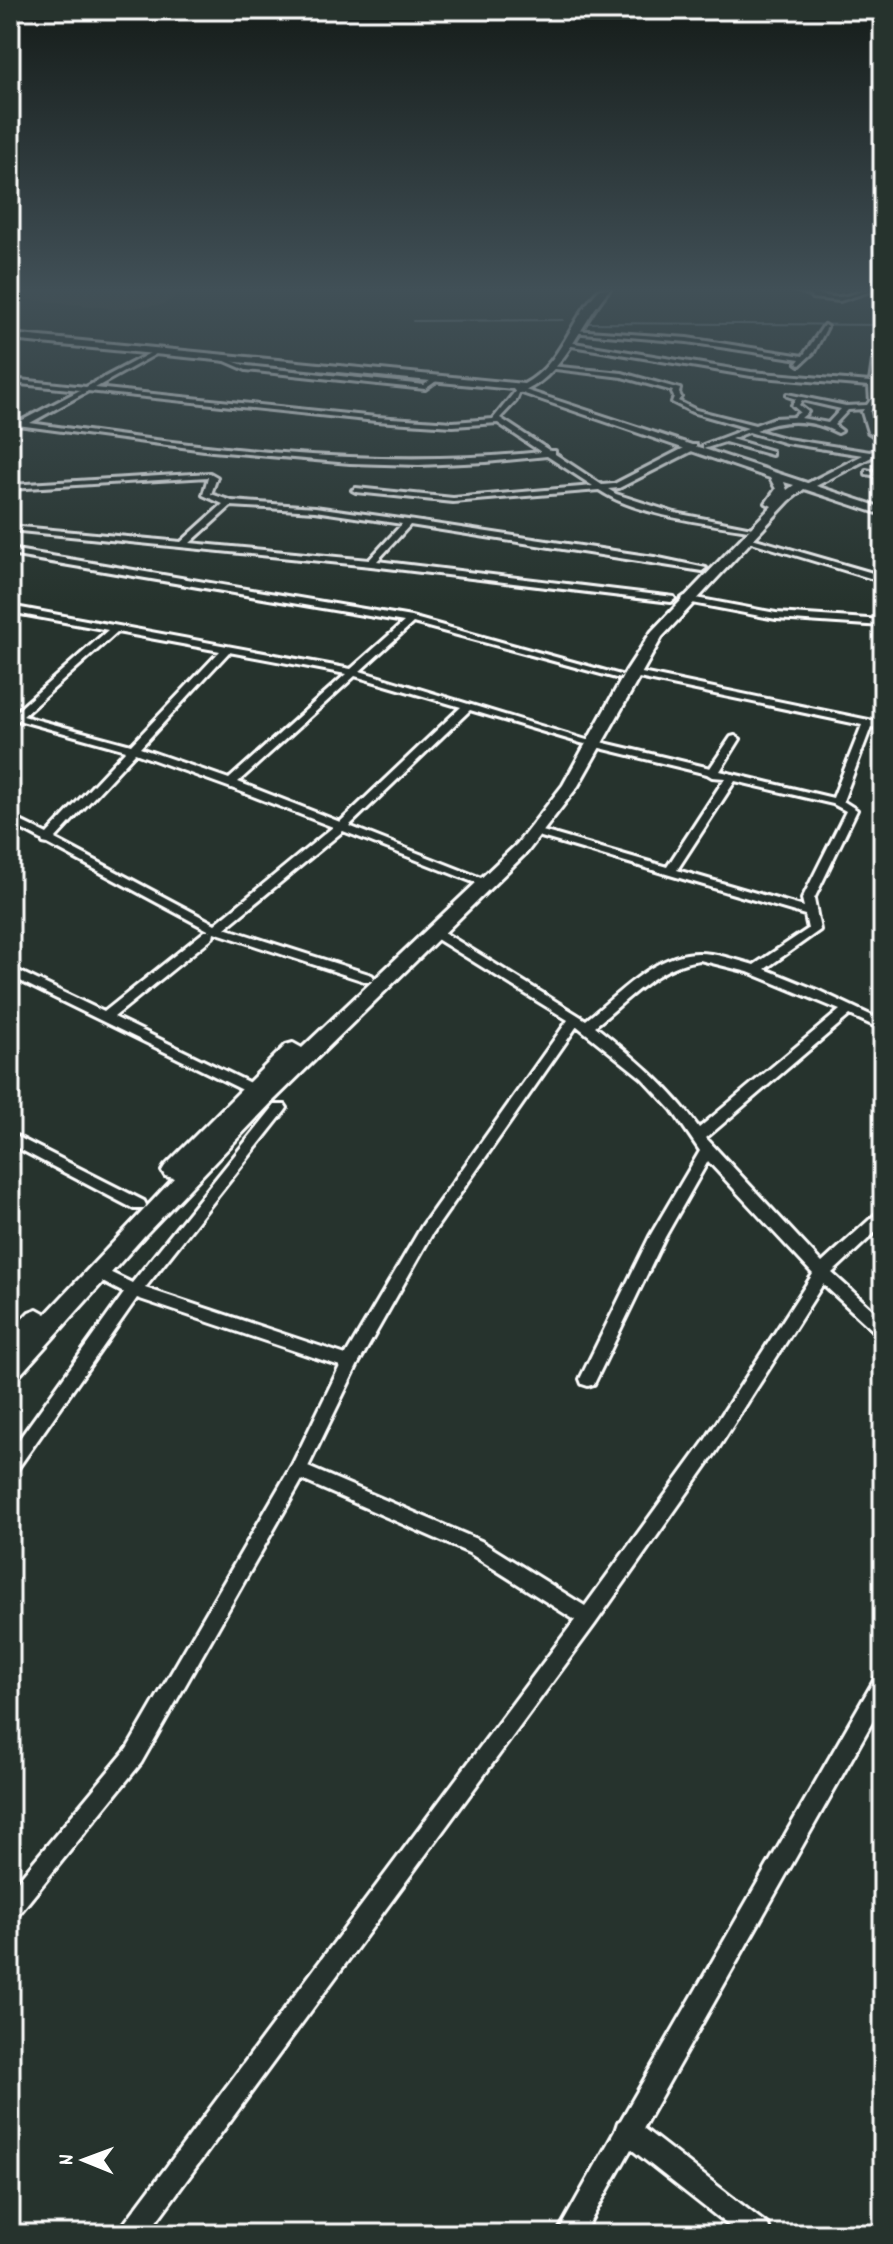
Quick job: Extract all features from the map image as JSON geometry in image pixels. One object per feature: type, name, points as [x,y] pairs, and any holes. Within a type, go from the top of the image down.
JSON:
[{"type":"main road","points":[[537,394],[883,510]]},
{"type":"main road","points":[[553,394],[757,464],[796,483]]},
{"type":"main road","points":[[678,599],[796,483]]},
{"type":"main road","points":[[10,1370],[96,1272],[287,1073],[493,880],[535,832],[590,743],[626,675],[678,599],[702,568],[748,533]]},
{"type":"main road","points":[[10,1348],[139,1205],[251,1089],[477,880],[551,804]]},
{"type":"street","points":[[23,423],[79,394]]},
{"type":"street","points":[[114,394],[428,422],[499,421],[613,496],[748,533],[883,579]]},
{"type":"street","points":[[499,421],[496,418],[517,394]]},
{"type":"street","points":[[676,394],[696,401],[696,406],[691,408],[786,441],[879,451]]},
{"type":"street","points":[[789,395],[846,408],[866,407],[873,401],[872,394]]},
{"type":"street","points":[[800,398],[795,405],[804,412]]},
{"type":"street","points":[[795,419],[821,401]]},
{"type":"street","points":[[866,407],[872,432],[883,440]]},
{"type":"street","points":[[830,425],[846,408]]},
{"type":"street","points":[[706,447],[774,420],[795,419],[830,425],[838,431]]},
{"type":"street","points":[[10,425],[23,423],[252,452],[355,460],[456,463],[552,453]]},
{"type":"street","points":[[722,439],[769,453]]},
{"type":"street","points":[[757,464],[786,441]]},
{"type":"street","points":[[356,490],[453,500],[601,488],[616,486],[693,447]]},
{"type":"street","points":[[796,483],[879,451]]},
{"type":"street","points":[[869,472],[883,475]]},
{"type":"street","points":[[10,487],[210,475],[213,477],[207,495],[229,503],[302,507],[702,568]]},
{"type":"street","points":[[184,544],[229,503]]},
{"type":"street","points":[[371,563],[408,522]]},
{"type":"street","points":[[10,528],[371,563],[678,599],[776,616],[883,623]]},
{"type":"street","points":[[10,552],[411,620],[626,675],[883,726]]},
{"type":"street","points":[[10,609],[355,673],[590,743],[837,802],[852,810],[809,895],[815,926],[811,933],[755,970]]},
{"type":"street","points":[[230,784],[411,620]]},
{"type":"street","points":[[13,720],[115,628]]},
{"type":"street","points":[[47,841],[228,648]]},
{"type":"street","points":[[106,1017],[359,812],[467,707]]},
{"type":"street","points":[[13,720],[79,731],[230,784],[477,880]]},
{"type":"street","points":[[837,802],[868,722]]},
{"type":"street","points":[[712,774],[735,739]]},
{"type":"street","points":[[669,873],[731,778]]},
{"type":"street","points":[[10,819],[212,931],[368,978]]},
{"type":"street","points":[[535,832],[811,913]]},
{"type":"street","points":[[436,933],[581,1022],[647,1075],[677,1107],[703,1144],[822,1273],[883,1329]]},
{"type":"street","points":[[10,1907],[134,1756],[298,1470],[350,1363],[427,1230],[581,1022],[680,959],[708,957],[755,970],[883,1026]]},
{"type":"street","points":[[10,971],[251,1089]]},
{"type":"street","points":[[588,1379],[703,1144],[848,1010]]},
{"type":"street","points":[[10,1466],[134,1291],[280,1108]]},
{"type":"street","points":[[10,1138],[139,1205]]},
{"type":"street","points":[[132,2234],[588,1618],[710,1447],[822,1273],[883,1216]]},
{"type":"street","points":[[96,1272],[134,1291],[350,1363]]},
{"type":"street","points":[[298,1470],[475,1547],[588,1618]]},
{"type":"street","points":[[569,2234],[883,1684]]},
{"type":"street","points":[[626,2130],[759,2234]]}]
